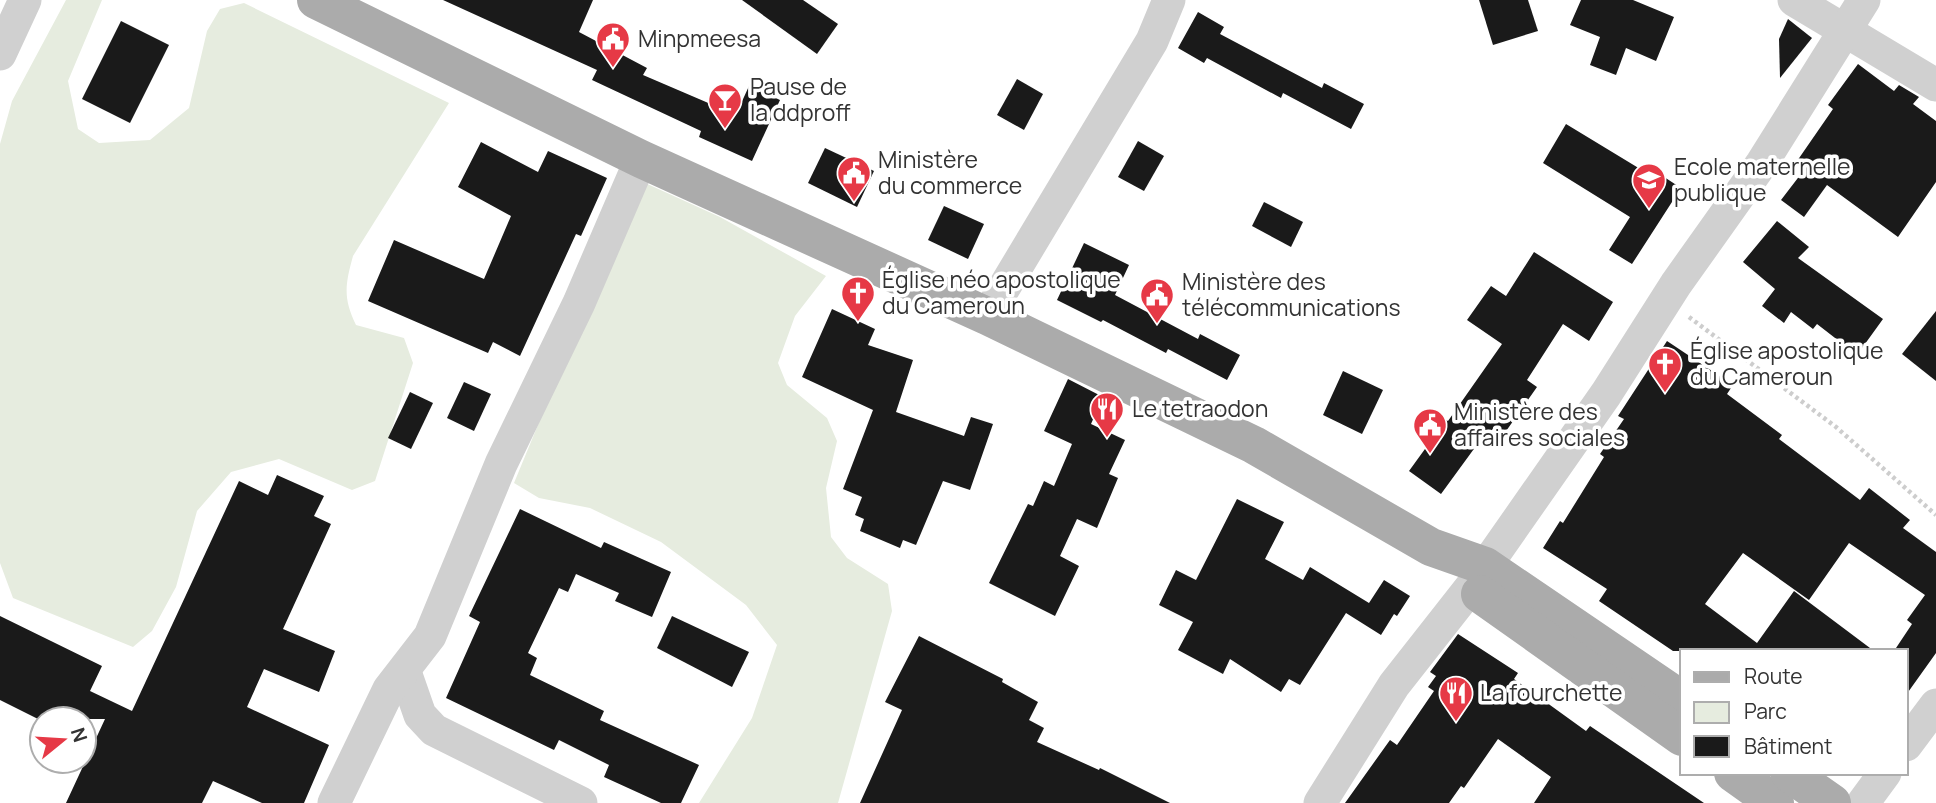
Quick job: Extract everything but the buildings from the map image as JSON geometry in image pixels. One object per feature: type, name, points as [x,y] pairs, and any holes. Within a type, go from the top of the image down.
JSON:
[{"type":"main road","points":[[316,0],[641,159],[987,316],[1254,445],[1431,547],[1680,699]]},
{"type":"main road","points":[[1478,576],[1680,735]]},
{"type":"main road","points":[[1736,775],[1775,803]]},
{"type":"main road","points":[[1792,775],[1832,803]]},
{"type":"street","points":[[0,54],[24,0]]},
{"type":"street","points":[[987,316],[1152,41],[1168,0]]},
{"type":"street","points":[[1794,0],[1936,85]]},
{"type":"street","points":[[1320,803],[1394,685],[1478,576],[1606,394],[1665,300],[1762,163],[1864,0]]},
{"type":"street","points":[[334,803],[389,688],[405,672],[430,636],[501,464],[579,303],[641,159]]},
{"type":"street","points":[[405,672],[420,715],[434,730],[581,803]]},
{"type":"street","points":[[1908,742],[1936,705]]},
{"type":"street","points":[[1863,803],[1884,775]]},
{"type":"path","points":[[1665,300],[1836,427],[1936,515]]},
{"type":"green space","points":[[66,0],[102,0],[68,81],[78,129],[99,143],[150,140],[189,108],[207,31],[220,9],[244,3],[449,103],[353,256],[348,275],[347,299],[356,325],[404,338],[413,363],[375,481],[352,490],[279,459],[231,472],[197,511],[176,587],[152,631],[133,647],[13,598],[0,563],[0,144],[12,101]]},
{"type":"green space","points":[[643,182],[720,217],[826,276],[795,316],[778,363],[787,385],[827,418],[837,441],[826,488],[831,537],[847,558],[888,584],[892,611],[838,803],[699,803],[752,718],[777,645],[746,605],[661,542],[590,508],[539,498],[514,483],[608,255]]},
{"type":"place","name":"Minpmeesa","points":[[613,69]]},
{"type":"place","name":"Pause de la ddproff","points":[[725,130]]},
{"type":"place","name":"Ministère du commerce","points":[[854,203]]},
{"type":"place","name":"Ecole maternelle publique","points":[[1649,210]]},
{"type":"place","name":"Église néo apostolique du Cameroun","points":[[858,323]]},
{"type":"place","name":"Ministère des télécommunications","points":[[1157,325]]},
{"type":"place","name":"Église apostolique du Cameroun","points":[[1665,394]]},
{"type":"place","name":"Le tetraodon","points":[[1107,439]]},
{"type":"place","name":"Ministère des affaires sociales","points":[[1430,455]]},
{"type":"place","name":"La fourchette","points":[[1456,723]]}]
